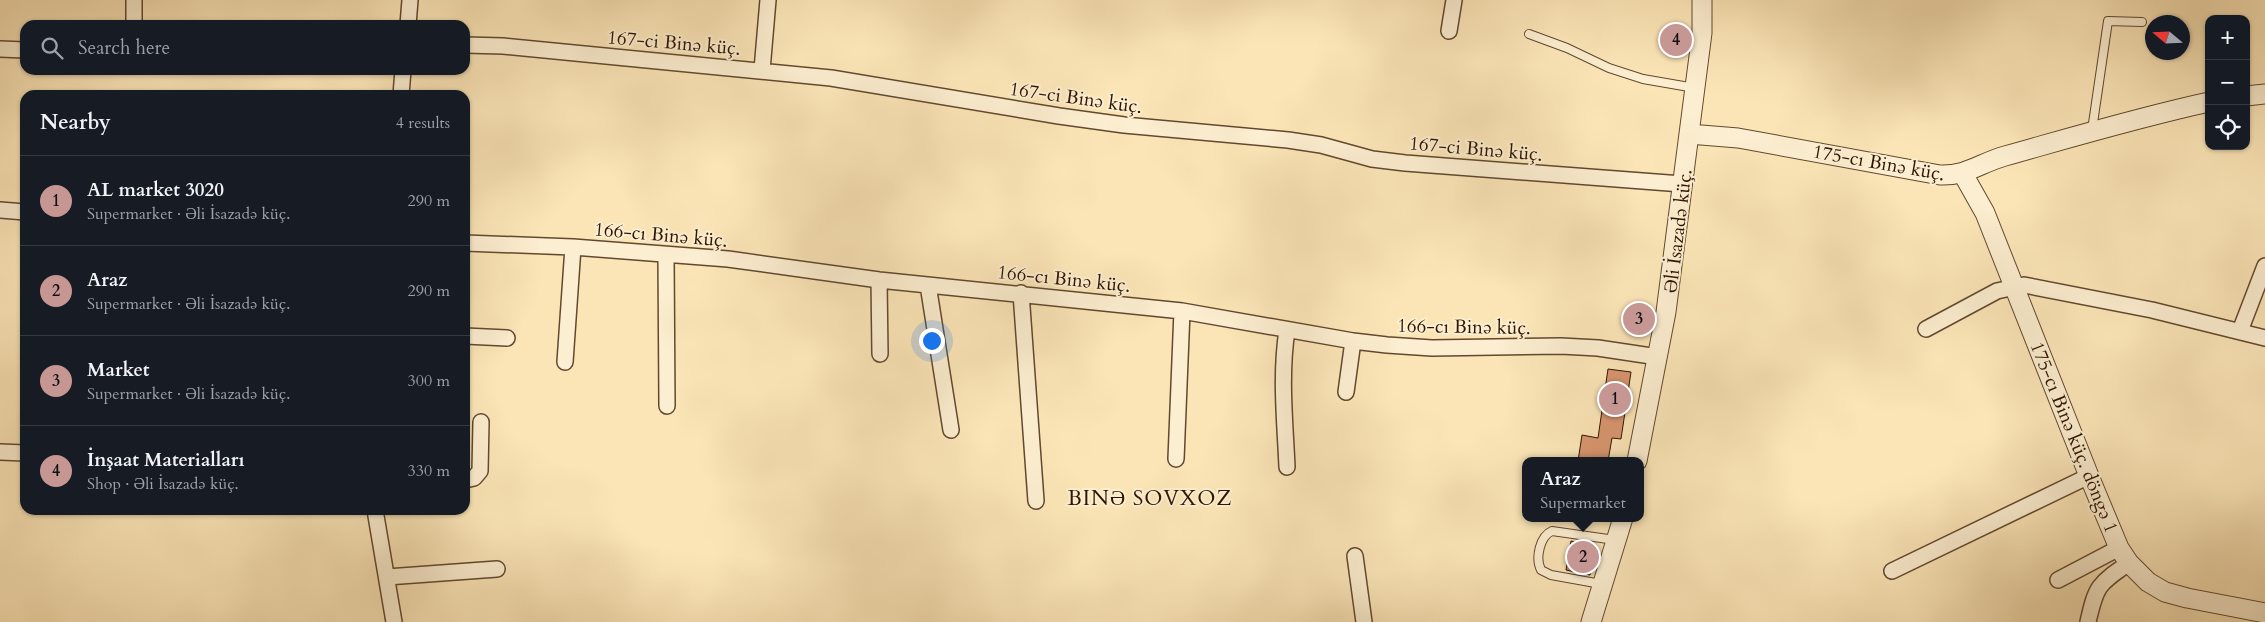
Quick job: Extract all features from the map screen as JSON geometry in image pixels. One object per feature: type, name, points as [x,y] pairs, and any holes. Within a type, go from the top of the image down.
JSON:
[{"type":"street","points":[[134,0],[134,20]]},
{"type":"street","points":[[408,20],[410,0]]},
{"type":"street","points":[[762,70],[768,0]]},
{"type":"street","points":[[1450,31],[1454,0]]},
{"type":"street","name":"Əli İsazadə küç.","points":[[1638,457],[1666,312],[1702,33],[1702,0]]},
{"type":"street","name":"167-ci Binə küç.","points":[[470,45],[503,46],[831,78],[1124,125],[1288,140],[1321,145],[1372,159],[1682,184]]},
{"type":"street","points":[[0,49],[20,50]]},
{"type":"street","points":[[401,90],[403,75]]},
{"type":"street","points":[[2250,96],[2265,94]]},
{"type":"street","name":"175-cı Binə küç.","points":[[1689,134],[1738,138],[1940,175],[1963,174],[2001,157],[2205,103]]},
{"type":"street","name":"175-cı Binə küç. döngə 1","points":[[1963,174],[1980,202],[2124,556],[2148,582],[2165,592],[2186,598],[2265,613]]},
{"type":"street","points":[[0,210],[20,212]]},
{"type":"street","name":"166-cı Binə küç.","points":[[470,243],[573,247],[728,259],[928,286],[1021,293],[1182,311],[1352,341],[1432,348],[1589,348],[1658,357]]},
{"type":"street","points":[[565,362],[573,247]]},
{"type":"street","points":[[666,255],[667,406]]},
{"type":"street","points":[[2240,331],[2265,266]]},
{"type":"street","points":[[879,280],[880,354]]},
{"type":"street","points":[[928,286],[951,430]]},
{"type":"street","points":[[1926,329],[1997,291],[2015,286],[2084,296],[2265,338]]},
{"type":"street","points":[[1021,293],[1036,501]]},
{"type":"street","points":[[1176,459],[1182,311]]},
{"type":"street","points":[[1287,330],[1283,358],[1283,389],[1287,467]]},
{"type":"street","points":[[470,336],[507,338]]},
{"type":"street","points":[[1346,392],[1352,341]]},
{"type":"street","points":[[470,479],[474,478],[480,471],[481,422]]},
{"type":"street","points":[[0,452],[20,453]]},
{"type":"street","points":[[1892,571],[2090,476]]},
{"type":"street","points":[[377,515],[394,622]]},
{"type":"street","points":[[1590,622],[1622,522]]},
{"type":"street","points":[[1355,556],[1364,622]]},
{"type":"street","points":[[2058,580],[2124,556]]},
{"type":"street","points":[[2088,622],[2094,595],[2099,586],[2124,556]]},
{"type":"street","points":[[386,577],[497,570]]},
{"type":"lane","points":[[2092,132],[2108,20],[2142,22]]},
{"type":"lane","points":[[1529,34],[1567,48],[1609,68],[1643,79],[1695,88]]},
{"type":"lane","points":[[1603,585],[1551,576],[1541,570],[1538,561],[1543,539],[1552,531],[1617,540]]},
{"type":"building","points":[[1608,369],[1631,372],[1621,439],[1612,438],[1609,457],[1579,457],[1582,435],[1598,438]]},
{"type":"building","points":[[1571,541],[1596,546],[1590,575],[1566,570]]},
{"type":"place","name":"İnşaat Materialları","points":[[1676,40]]},
{"type":"place","name":"Market","points":[[1639,319]]},
{"type":"place","name":"AL market 3020","points":[[1615,399]]},
{"type":"place","name":"Araz","points":[[1583,557]]},
{"type":"district","name":"BINƏ SOVXOZ","points":[[1150,498]]}]
